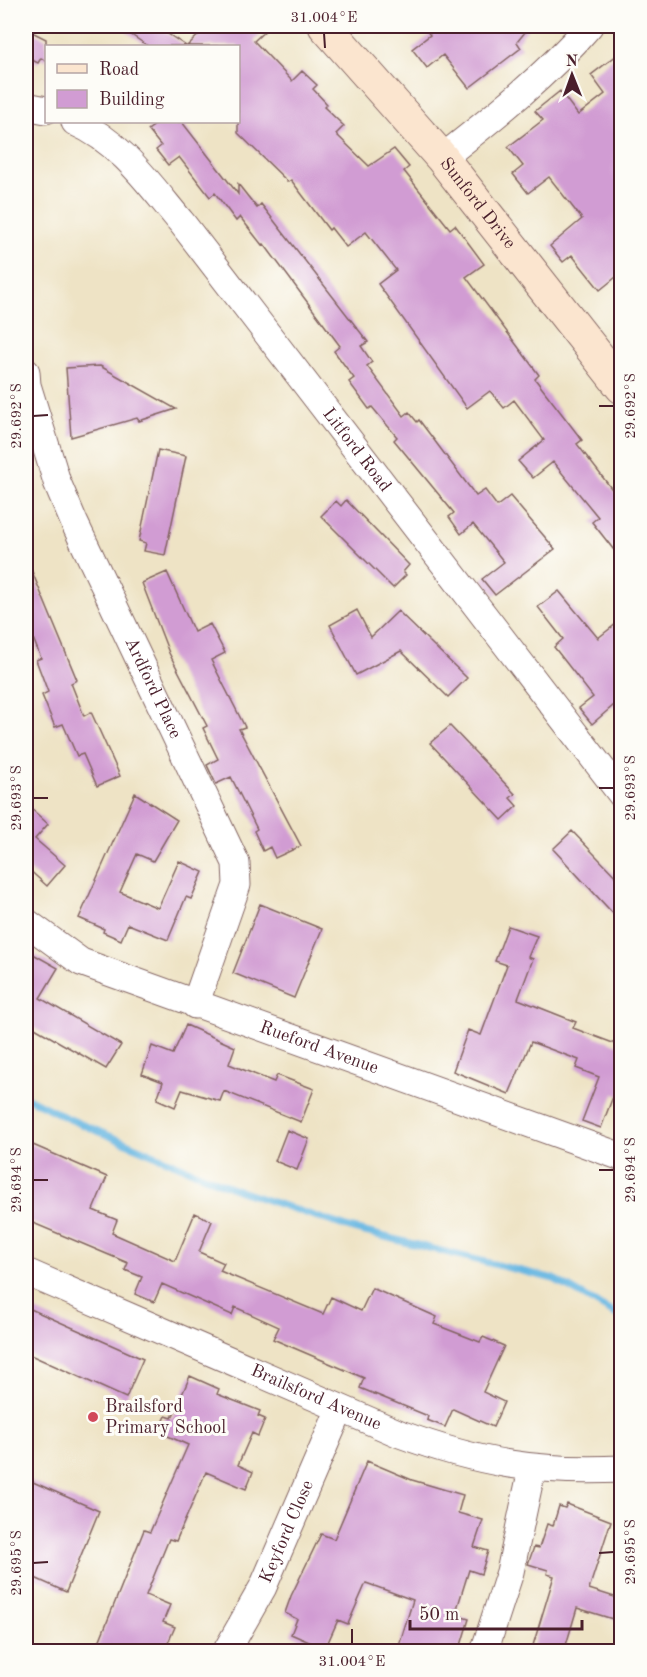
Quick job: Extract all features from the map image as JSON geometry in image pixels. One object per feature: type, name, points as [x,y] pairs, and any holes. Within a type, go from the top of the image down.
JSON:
[{"type":"street","name":"Sunford Drive","points":[[325,26],[442,158],[621,387]]},
{"type":"street","points":[[442,158],[522,94],[565,54],[590,26]]},
{"type":"street","points":[[26,106],[45,110]]},
{"type":"street","name":"Litford Road","points":[[77,123],[92,129],[124,154],[182,224],[621,795]]},
{"type":"street","name":"Ardford Place","points":[[26,372],[27,385],[57,482],[74,522],[236,863],[237,885],[195,1005]]},
{"type":"street","name":"Rueford Avenue","points":[[26,922],[81,962],[621,1157]]},
{"type":"street","name":"Brailsford Avenue","points":[[26,1272],[440,1449],[486,1462],[532,1469],[571,1472],[621,1469]]},
{"type":"street","name":"Keyford Close","points":[[226,1652],[263,1587],[340,1408]]},
{"type":"street","points":[[484,1652],[510,1572],[532,1469]]},
{"type":"building","points":[[118,26],[156,26],[184,45],[146,45]]},
{"type":"building","points":[[208,26],[270,26],[254,41],[292,81],[302,71],[317,85],[313,89],[327,104],[324,107],[344,126],[336,134],[369,166],[394,149],[409,167],[404,171],[450,229],[455,225],[484,264],[466,277],[539,375],[535,379],[582,440],[577,444],[621,501],[621,559],[592,522],[598,517],[553,462],[533,478],[518,461],[544,440],[514,400],[504,408],[490,391],[467,408],[378,284],[396,270],[366,232],[346,247],[331,228],[329,230],[291,180],[288,182],[238,133],[240,45],[188,45]]},
{"type":"building","points":[[423,26],[530,26],[517,42],[521,48],[469,88],[443,55],[427,68],[412,49],[430,35]]},
{"type":"building","points":[[26,29],[46,39],[46,45],[45,60],[41,58],[38,63],[26,57]]},
{"type":"building","points":[[621,52],[621,273],[600,290],[572,255],[563,262],[550,246],[582,219],[549,177],[528,193],[513,174],[523,166],[508,147],[543,120],[535,111],[560,91],[578,115],[605,94],[591,75]]},
{"type":"building","points":[[158,123],[183,123],[238,194],[238,184],[257,208],[261,204],[368,342],[361,346],[372,362],[367,366],[404,416],[409,412],[417,422],[419,420],[476,496],[485,490],[497,506],[510,496],[555,549],[495,595],[482,579],[504,562],[473,524],[461,534],[449,517],[454,513],[394,440],[397,437],[372,407],[369,409],[349,382],[354,378],[334,351],[340,346],[264,244],[262,245],[240,217],[236,221],[215,193],[210,197],[179,157],[168,165],[156,150],[161,146],[148,130]]},
{"type":"building","points":[[100,366],[176,409],[139,421],[137,418],[71,437],[66,368]]},
{"type":"building","points":[[158,450],[186,456],[165,555],[144,551],[146,543],[139,541]]},
{"type":"building","points":[[346,500],[409,565],[403,572],[406,575],[393,588],[321,516],[336,501],[341,506]]},
{"type":"building","points":[[26,557],[77,680],[71,683],[84,716],[91,712],[120,776],[97,786],[83,754],[77,756],[63,724],[55,727],[42,695],[48,692],[36,660],[41,658],[26,621]]},
{"type":"building","points":[[167,572],[194,632],[210,624],[225,653],[211,660],[245,727],[239,729],[301,846],[275,858],[270,847],[263,851],[254,831],[257,829],[231,777],[216,784],[207,765],[218,759],[203,728],[207,726],[169,653],[142,583]]},
{"type":"building","points":[[559,591],[598,638],[621,620],[621,699],[592,724],[579,708],[593,697],[554,647],[563,639],[538,607]]},
{"type":"building","points":[[357,610],[371,637],[398,611],[467,678],[448,697],[401,651],[356,675],[330,625]]},
{"type":"building","points":[[450,726],[515,794],[510,798],[517,806],[502,820],[430,743]]},
{"type":"building","points":[[135,793],[177,820],[153,861],[137,854],[120,892],[158,908],[179,861],[203,872],[191,899],[186,897],[168,940],[128,924],[121,940],[103,932],[104,929],[79,918]]},
{"type":"building","points":[[26,804],[48,824],[35,839],[65,865],[47,886],[26,867]]},
{"type":"building","points":[[572,831],[621,882],[621,922],[553,849]]},
{"type":"building","points":[[260,904],[322,929],[294,998],[233,973]]},
{"type":"building","points":[[508,926],[537,936],[528,957],[533,959],[518,999],[576,1022],[573,1028],[621,1046],[621,1096],[614,1094],[601,1128],[582,1121],[599,1077],[576,1068],[579,1060],[531,1042],[509,1094],[453,1071],[468,1030],[481,1035],[507,965],[495,961]]},
{"type":"building","points":[[26,950],[58,968],[40,998],[121,1045],[106,1069],[26,1023]]},
{"type":"building","points":[[186,1025],[235,1047],[229,1064],[274,1082],[277,1075],[314,1089],[301,1122],[224,1091],[220,1101],[182,1090],[175,1107],[157,1099],[163,1082],[142,1074],[152,1046],[173,1054]]},
{"type":"building","points":[[287,1130],[309,1139],[297,1170],[275,1161]]},
{"type":"building","points":[[26,1142],[107,1177],[93,1210],[117,1220],[112,1233],[175,1261],[195,1213],[212,1221],[199,1252],[224,1263],[220,1271],[323,1314],[331,1297],[361,1311],[372,1288],[437,1317],[434,1324],[480,1342],[483,1337],[504,1346],[483,1392],[504,1402],[493,1427],[453,1409],[445,1427],[427,1420],[428,1416],[360,1388],[364,1378],[273,1339],[279,1327],[235,1307],[232,1315],[162,1284],[154,1302],[135,1294],[142,1277],[125,1270],[128,1263],[26,1220]]},
{"type":"building","points":[[26,1307],[143,1359],[126,1398],[26,1353]]},
{"type":"building","points":[[190,1376],[219,1389],[217,1394],[260,1411],[258,1416],[265,1419],[258,1436],[252,1433],[238,1465],[253,1472],[246,1489],[206,1472],[176,1541],[169,1539],[146,1595],[170,1605],[163,1622],[175,1627],[164,1652],[95,1652],[144,1530],[150,1532],[188,1445],[159,1432],[166,1416],[172,1418]]},
{"type":"building","points":[[367,1461],[412,1480],[463,1495],[458,1513],[483,1520],[474,1547],[488,1551],[481,1574],[469,1570],[455,1615],[469,1619],[459,1652],[397,1652],[413,1600],[366,1583],[348,1624],[338,1620],[325,1649],[291,1634],[297,1619],[285,1613],[291,1596],[321,1534],[334,1539]]},
{"type":"building","points":[[26,1479],[99,1511],[66,1592],[26,1574]]},
{"type":"building","points":[[567,1504],[611,1521],[589,1589],[621,1599],[621,1603],[616,1620],[577,1608],[564,1652],[531,1652],[554,1576],[547,1574],[548,1570],[528,1564],[534,1547],[539,1548],[547,1524],[553,1526],[559,1506],[565,1508]]},
{"type":"waterway","points":[[26,1097],[67,1118],[240,1191],[353,1229],[554,1279],[622,1318]]},
{"type":"place","name":"Brailsford Primary School","points":[[93,1417]]}]
